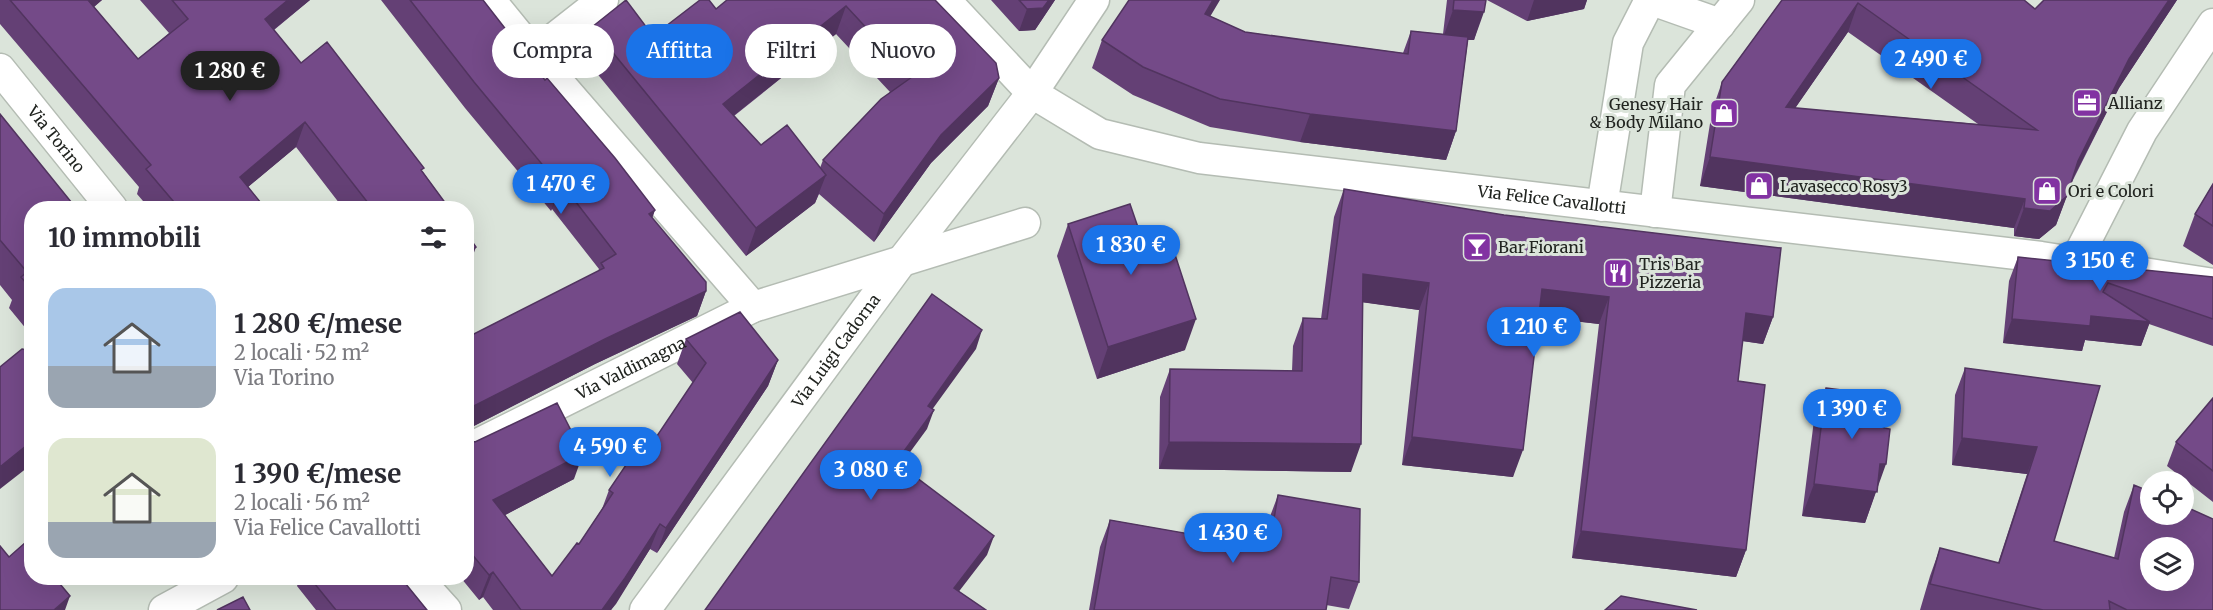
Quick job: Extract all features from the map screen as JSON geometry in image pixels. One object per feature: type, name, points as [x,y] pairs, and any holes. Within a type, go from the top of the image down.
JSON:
[{"type":"street","points":[[490,0],[510,24]]},
{"type":"street","points":[[572,24],[603,0]]},
{"type":"street","name":"Via Felice Cavallotti","points":[[945,0],[1032,93],[1100,134],[1199,158],[2075,262],[2213,284]]},
{"type":"street","name":"Via Luigi Cadorna","points":[[645,610],[902,262],[1032,93],[1094,0]]},
{"type":"street","points":[[1602,206],[1628,43],[1651,0],[1720,24]]},
{"type":"street","points":[[1654,212],[1670,85],[1739,0]]},
{"type":"street","points":[[2075,262],[2142,131],[2213,24]]},
{"type":"street","name":"Via Torino","points":[[0,69],[106,201]]},
{"type":"street","points":[[555,78],[753,307]]},
{"type":"street","name":"Via Valdimagna","points":[[474,446],[753,307],[1025,223]]},
{"type":"street","points":[[164,610],[210,585]]},
{"type":"street","points":[[423,585],[446,610]]},
{"type":"building","points":[[10,0],[88,0],[138,59],[188,19],[172,0],[288,0],[265,19],[301,63],[327,42],[424,168],[421,170],[444,201],[367,201],[305,122],[240,177],[259,201],[173,201],[146,169],[151,165]]},
{"type":"building","points":[[410,0],[483,0],[502,24],[492,24],[492,78],[543,78],[545,80],[547,78],[615,158],[655,210],[649,214],[706,282],[706,291],[605,339],[474,406],[474,334],[604,268],[601,263],[616,254],[562,184],[560,186]]},
{"type":"building","points":[[626,0],[644,24],[626,24],[626,69],[614,54],[614,24],[596,24]]},
{"type":"building","points":[[700,0],[709,0],[716,9],[727,0],[935,0],[996,63],[999,78],[941,135],[884,214],[823,160],[881,99],[911,78],[956,78],[956,24],[863,24],[846,6],[823,24],[745,24],[745,78],[756,78],[723,104],[761,145],[787,125],[826,175],[756,228],[634,78],[733,78],[733,24],[669,24]]},
{"type":"building","points":[[1019,0],[1049,0],[1043,8],[1027,9]]},
{"type":"building","points":[[1129,0],[1213,0],[1205,14],[1245,32],[1408,54],[1411,31],[1468,37],[1456,131],[1310,114],[1220,99],[1143,67],[1102,40]]},
{"type":"building","points":[[1454,0],[1486,0],[1484,12],[1453,10]]},
{"type":"building","points":[[1782,0],[2024,0],[2035,9],[2044,0],[2169,0],[2129,59],[2078,161],[2067,196],[2050,211],[2024,208],[2025,199],[1710,157],[1722,82]],"holes":[[[1858,3],[2037,130],[1786,107]]]},
{"type":"building","points":[[0,114],[70,201],[24,201],[24,268],[0,240]]},
{"type":"building","points":[[2213,184],[2213,226],[2195,214]]},
{"type":"building","points":[[1344,189],[1504,215],[1781,248],[1773,317],[1746,313],[1738,381],[1765,385],[1746,550],[1581,531],[1609,297],[1542,289],[1523,450],[1412,437],[1429,283],[1363,274],[1361,444],[1169,442],[1170,369],[1302,371],[1303,318],[1327,319]]},
{"type":"building","points":[[1130,204],[1141,236],[1166,227],[1196,319],[1108,347],[1068,224]]},
{"type":"building","points":[[2018,257],[2213,277],[2213,319],[2108,283],[2103,292],[2150,322],[2091,316],[2090,326],[2012,319]]},
{"type":"building","points":[[932,294],[982,330],[928,406],[934,410],[896,462],[994,536],[954,588],[986,610],[705,610]]},
{"type":"building","points":[[740,312],[778,360],[666,528],[660,524],[602,610],[521,610],[493,572],[489,575],[474,557],[474,442],[557,403],[583,454],[493,500],[552,576],[577,543],[579,544],[613,493],[609,490],[647,434],[655,439],[706,363],[686,339]]},
{"type":"building","points":[[24,349],[24,448],[0,467],[0,367]]},
{"type":"building","points":[[1965,368],[2100,386],[2054,541],[2118,559],[2134,485],[2140,487],[2140,525],[2194,525],[2194,510],[2213,519],[2213,610],[2127,610],[2109,601],[2110,610],[2043,610],[1930,584],[1940,548],[1999,563],[2037,447],[1962,438]]},
{"type":"building","points":[[1826,388],[1888,396],[1884,428],[1890,429],[1886,464],[1880,464],[1877,492],[1814,484]]},
{"type":"building","points":[[2213,398],[2213,471],[2176,442]]},
{"type":"building","points":[[1278,495],[1360,509],[1359,582],[1331,577],[1326,610],[1094,610],[1110,520],[1269,548]]},
{"type":"building","points":[[24,544],[24,585],[61,585],[70,596],[54,610],[0,610],[0,546],[9,557]]},
{"type":"building","points":[[316,585],[407,585],[427,610],[336,610]]},
{"type":"building","points":[[1621,596],[1697,610],[1605,610]]},
{"type":"building","points":[[243,597],[250,610],[217,610]]},
{"type":"place","name":"Allianz","points":[[2087,103]]},
{"type":"place","name":"Genesy Hair & Body Milano","points":[[1724,113]]},
{"type":"place","name":"Lavasecco Rosy3","points":[[1759,186]]},
{"type":"place","name":"Ori e Colori","points":[[2047,191]]},
{"type":"place","name":"Bar Fiorani","points":[[1477,247]]},
{"type":"place","name":"Tris Bar Pizzeria","points":[[1618,273]]}]
